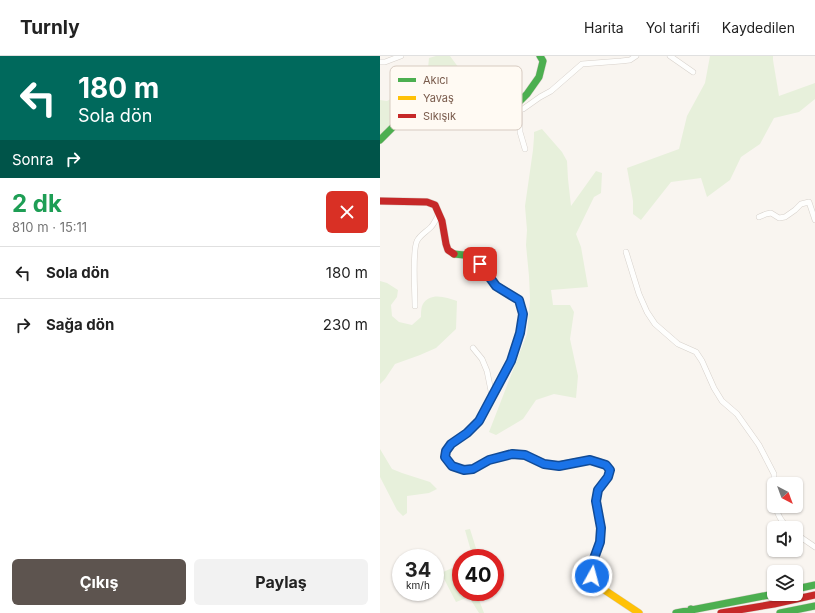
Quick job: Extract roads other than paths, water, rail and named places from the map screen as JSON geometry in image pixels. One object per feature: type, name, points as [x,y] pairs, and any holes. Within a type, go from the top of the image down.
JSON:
[{"type":"main road","points":[[522,101],[539,77],[543,61],[540,56]]},
{"type":"main road","points":[[380,140],[390,130]]},
{"type":"main road","points":[[380,201],[427,202],[435,205],[442,221],[448,250],[453,254],[474,256],[496,286],[519,300],[523,314],[520,333],[511,361],[479,421],[467,433],[451,444],[446,451],[445,457],[452,466],[464,470],[473,469],[489,460],[512,454],[525,455],[544,464],[559,466],[590,460],[606,465],[610,470],[608,477],[598,490],[596,501],[601,528],[600,542],[592,564],[592,576],[597,586],[639,613]]},
{"type":"main road","points":[[803,588],[815,585]]},
{"type":"main road","points":[[676,613],[767,595]]},
{"type":"main road","points":[[721,613],[815,595]]},
{"type":"main road","points":[[780,613],[815,606]]},
{"type":"street","points":[[380,62],[385,62],[400,56]]},
{"type":"street","points":[[522,109],[551,91],[582,64],[630,60],[636,56]]},
{"type":"street","points":[[670,56],[693,72]]},
{"type":"street","points":[[520,130],[525,149]]},
{"type":"street","points":[[760,217],[772,213],[779,218],[785,217],[802,204],[809,202],[815,220]]},
{"type":"street","points":[[415,306],[414,262],[416,245],[420,236],[434,224],[439,214]]},
{"type":"street","points":[[626,252],[639,294],[647,312],[655,324],[678,344],[696,352],[722,401],[737,414],[759,445],[774,474],[774,477]]},
{"type":"street","points":[[473,348],[482,359],[487,371],[492,397]]},
{"type":"street","points":[[803,539],[815,547]]}]
